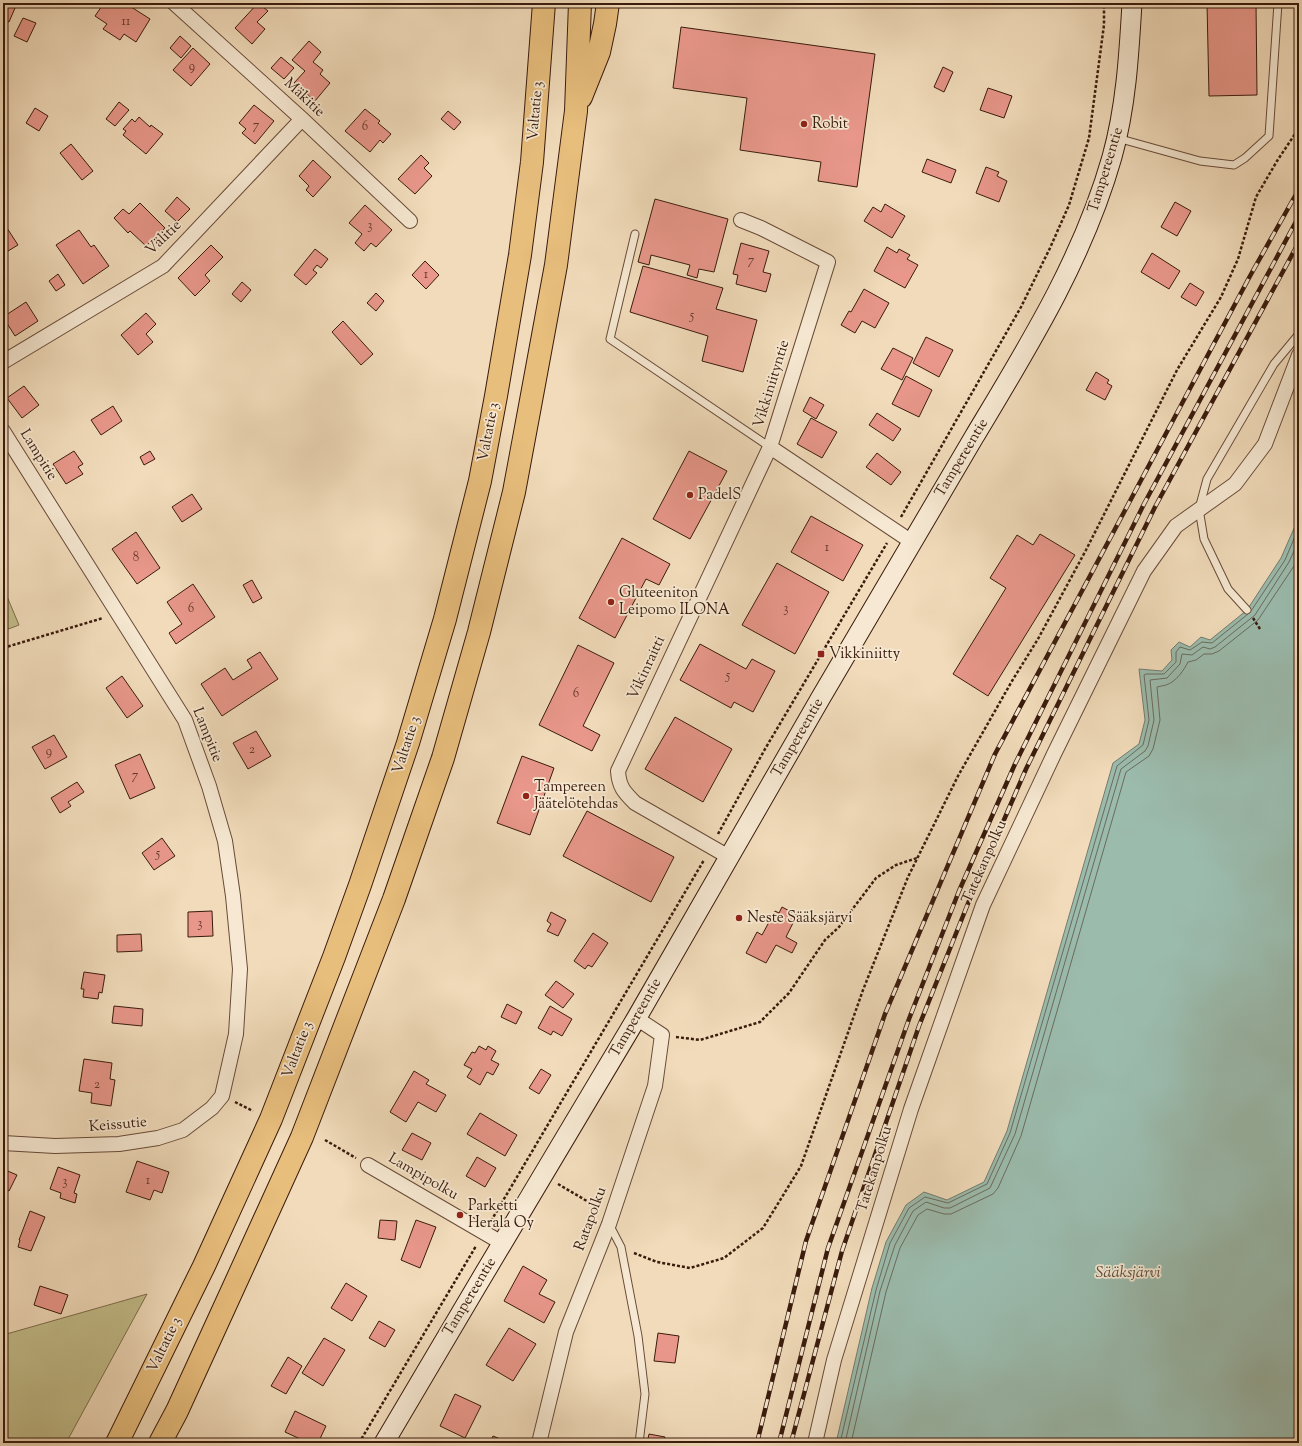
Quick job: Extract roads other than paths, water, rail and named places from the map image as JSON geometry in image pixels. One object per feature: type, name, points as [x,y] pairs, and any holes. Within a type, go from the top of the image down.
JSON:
[{"type":"highway","points":[[160,1443],[177,1411],[302,1137],[394,899],[443,758],[479,632],[514,492],[556,265],[576,111],[580,3]]},
{"type":"highway","points":[[576,111],[599,52],[608,3]]},
{"type":"highway","name":"Valtatie 3","points":[[117,1443],[204,1266],[271,1119],[334,957],[360,885],[408,744],[439,641],[480,481],[516,279],[532,162],[544,4]]},
{"type":"main road","name":"Tampereentie","points":[[384,1443],[636,1018],[817,703],[1014,370],[1056,296],[1090,223],[1112,158],[1119,127],[1129,58],[1132,3]]},
{"type":"street","name":"Mäkitie","points":[[174,3],[302,119],[410,221]]},
{"type":"street","name":"Välitie","points":[[3,362],[163,266],[302,119]]},
{"type":"street","name":"Vikkiniityntie","points":[[740,220],[761,228],[828,262],[770,447],[912,542]]},
{"type":"street","name":"Tatekanpolku","points":[[815,1443],[834,1360],[911,1109],[983,905],[1054,754],[1144,571],[1176,526],[1235,484],[1265,444],[1299,355]]},
{"type":"street","name":"Lampitie","points":[[3,431],[185,720],[209,786],[225,841],[233,896],[240,969],[236,1034],[222,1096]]},
{"type":"street","name":"Vikinraitti","points":[[729,857],[635,803],[625,793],[619,783],[618,771],[770,447]]},
{"type":"street","name":"Ratapolku","points":[[539,1443],[566,1332],[608,1224],[655,1086],[662,1035],[636,1018]]},
{"type":"street","name":"Keissutie","points":[[3,1143],[55,1146],[119,1144],[158,1138],[183,1130],[212,1108],[222,1096]]},
{"type":"street","name":"Lampipolku","points":[[368,1165],[502,1243]]},
{"type":"lane","points":[[1117,138],[1200,160],[1234,165],[1245,158],[1269,136],[1278,3]]},
{"type":"lane","points":[[635,234],[610,339],[770,447]]},
{"type":"lane","points":[[1247,610],[1228,589],[1204,539],[1199,509],[1207,479],[1274,364],[1299,334]]},
{"type":"lane","points":[[608,1224],[621,1248],[638,1336],[645,1394],[639,1443]]},
{"type":"water","name":"Sääksjärvi","points":[[1299,517],[1299,1443],[836,1443],[872,1288],[886,1242],[906,1205],[924,1192],[947,1200],[984,1182],[1007,1131],[1113,763],[1139,744],[1145,720],[1139,669],[1162,671],[1172,660],[1171,650],[1179,642],[1190,647],[1201,637],[1210,640],[1247,610],[1281,558]]},
{"type":"railway","points":[[757,1443],[806,1241],[885,1014],[995,754],[1250,276],[1299,189]]},
{"type":"railway","points":[[779,1443],[828,1248],[909,1019],[959,891],[1015,764],[1144,504],[1299,216]]},
{"type":"railway","points":[[791,1443],[842,1251],[919,1026],[971,896],[1026,769],[1155,507],[1299,242]]},
{"type":"place","name":"Robit","points":[[804,124]]},
{"type":"place","name":"PadelS","points":[[690,495]]},
{"type":"place","name":"Gluteeniton Leipomo ILONA","points":[[611,602]]},
{"type":"place","name":"Vikkiniitty","points":[[821,654]]},
{"type":"place","name":"Tampereen Jäätelötehdas","points":[[526,796]]},
{"type":"place","name":"Neste Sääksjärvi","points":[[739,918]]},
{"type":"place","name":"Parketti Herala Oy","points":[[460,1215]]}]
